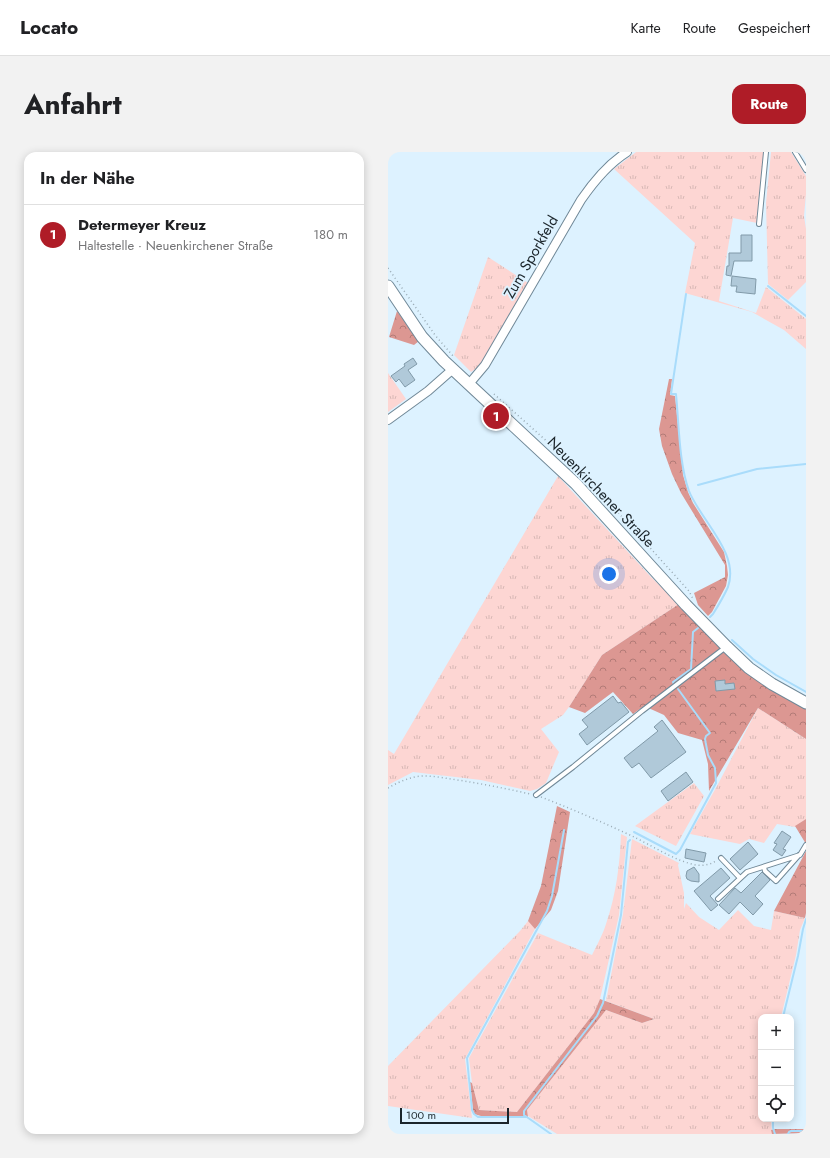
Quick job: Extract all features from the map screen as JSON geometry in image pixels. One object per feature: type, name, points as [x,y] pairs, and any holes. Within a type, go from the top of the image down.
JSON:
[{"type":"street","name":"Zum Sporkfeld","points":[[469,384],[485,365],[591,185],[600,174],[628,152]]},
{"type":"street","name":"Neuenkirchener Straße","points":[[388,286],[422,337],[453,369],[576,484],[727,647],[766,680],[806,703]]},
{"type":"street","points":[[388,420],[428,391],[453,369]]},
{"type":"lane","points":[[759,224],[766,152]]},
{"type":"lane","points":[[795,152],[806,170]]},
{"type":"lane","points":[[536,795],[642,711],[727,647]]},
{"type":"lane","points":[[764,867],[765,871],[776,881],[800,855],[806,845]]},
{"type":"lane","points":[[718,899],[747,872],[800,855]]},
{"type":"lane","points":[[721,858],[740,878]]},
{"type":"path","points":[[388,788],[398,782],[412,777],[425,776],[481,783],[536,795],[568,807],[631,835],[683,861],[697,865],[709,865],[721,858]]},
{"type":"green space","points":[[636,152],[765,152],[757,223],[733,218],[719,301],[756,313],[766,287],[806,319],[806,349],[784,330],[752,312],[685,293],[695,243],[614,169]]},
{"type":"green space","points":[[771,152],[791,152],[806,176],[804,216],[806,229],[806,282],[788,300],[768,284],[766,203]]},
{"type":"green space","points":[[488,257],[528,283],[480,366],[471,372],[454,355]]},
{"type":"green space","points":[[397,311],[419,341],[414,345],[389,337]]},
{"type":"green space","points":[[388,373],[406,399],[388,412]]},
{"type":"green space","points":[[669,379],[672,379],[670,395],[675,396],[683,475],[688,492],[693,503],[724,552],[727,566],[728,575],[726,586],[712,612],[708,616],[698,605],[694,593],[725,577],[725,565],[681,493],[672,474],[662,446],[659,429]]},
{"type":"green space","points":[[558,476],[651,577],[679,604],[602,655],[563,715],[541,729],[559,752],[546,783],[537,789],[530,791],[481,780],[413,772],[388,785],[388,750],[394,754]]},
{"type":"green space","points":[[679,604],[806,707],[806,739],[758,708],[709,791],[708,764],[702,740],[678,733],[664,715],[644,706],[633,714],[613,692],[585,713],[569,707],[602,655]]},
{"type":"green space","points":[[758,708],[806,739],[806,819],[795,827],[777,824],[764,843],[749,839],[740,844],[690,834],[717,786]]},
{"type":"green space","points":[[694,783],[704,796],[676,846],[635,826]]},
{"type":"green space","points":[[557,806],[570,812],[558,891],[551,910],[535,929],[528,921],[541,886]]},
{"type":"green space","points":[[806,819],[806,844],[795,826]]},
{"type":"green space","points":[[621,834],[627,837],[619,915],[600,999],[594,1013],[517,1112],[479,1110],[472,1083],[469,1058],[538,933],[592,955],[605,928],[615,891],[620,857]]},
{"type":"green space","points":[[632,839],[679,863],[678,865],[684,893],[684,909],[686,903],[699,917],[719,930],[738,910],[754,926],[771,930],[774,911],[805,918],[800,930],[796,955],[782,1014],[758,1014],[758,1122],[771,1122],[772,1134],[557,1134],[528,1116],[527,1110],[606,1010],[642,1023],[654,1019],[606,1001],[623,914]]},
{"type":"green space","points":[[806,851],[805,918],[774,911]]},
{"type":"green space","points":[[528,921],[535,929],[465,1059],[472,1118],[388,1106],[388,1066]]},
{"type":"green space","points":[[600,999],[654,1019],[642,1023],[606,1010],[527,1110],[528,1117],[481,1116],[474,1114],[470,1082],[472,1083],[479,1110],[517,1112],[594,1013]]},
{"type":"green space","points":[[806,1129],[806,1133],[772,1134],[771,1130]]},
{"type":"building","points":[[741,235],[752,235],[752,261],[734,261],[731,276],[726,275],[727,266],[729,266],[729,253],[741,253]]},
{"type":"building","points":[[732,276],[756,279],[755,294],[736,292],[737,286],[731,286]]},
{"type":"building","points":[[413,358],[417,364],[408,370],[415,380],[405,387],[399,379],[396,382],[391,376]]},
{"type":"building","points":[[725,680],[725,684],[734,683],[735,689],[716,691],[715,681]]},
{"type":"building","points":[[613,696],[618,703],[621,702],[629,712],[587,745],[579,734],[588,727],[582,720]]},
{"type":"building","points":[[662,720],[686,752],[651,778],[639,763],[632,768],[624,758],[658,731],[654,727]]},
{"type":"building","points":[[686,772],[693,782],[668,801],[661,791]]},
{"type":"building","points":[[782,831],[791,837],[783,849],[786,850],[782,856],[773,850],[777,844],[774,843]]},
{"type":"building","points":[[748,842],[758,854],[740,870],[730,859]]},
{"type":"building","points":[[686,849],[706,853],[704,862],[685,858]]},
{"type":"building","points":[[694,867],[699,874],[699,882],[691,881],[687,879],[686,876],[687,871]]},
{"type":"building","points":[[721,868],[730,878],[710,896],[718,905],[711,911],[694,891]]},
{"type":"building","points":[[762,872],[770,880],[755,896],[763,904],[753,915],[740,902],[729,914],[719,905],[735,888],[741,893]]},
{"type":"waterway","points":[[768,286],[806,316]]},
{"type":"waterway","points":[[686,294],[671,394],[676,394],[681,456],[689,491],[724,550],[729,562],[730,574],[728,587],[715,611],[710,617]]},
{"type":"waterway","points":[[698,485],[757,469],[806,464]]},
{"type":"waterway","points":[[674,684],[673,682],[691,669],[693,632],[698,628]]},
{"type":"waterway","points":[[732,640],[753,659],[776,675],[806,692]]},
{"type":"waterway","points":[[634,832],[676,854],[680,850],[716,783],[715,768],[708,755],[705,739],[710,733],[678,689]]},
{"type":"waterway","points":[[527,1117],[478,1117],[474,1114],[472,1110],[467,1058],[547,911],[552,896],[564,830]]},
{"type":"waterway","points":[[551,1134],[524,1115],[524,1111],[597,1016],[603,1003],[621,915],[628,842],[630,840]]},
{"type":"waterway","points":[[784,1014],[806,919]]},
{"type":"waterway","points":[[773,1122],[775,1134]]},
{"type":"waterway","points":[[788,1134],[791,1131],[806,1131]]},
{"type":"place","name":"Determeyer Kreuz","points":[[496,416]]}]
